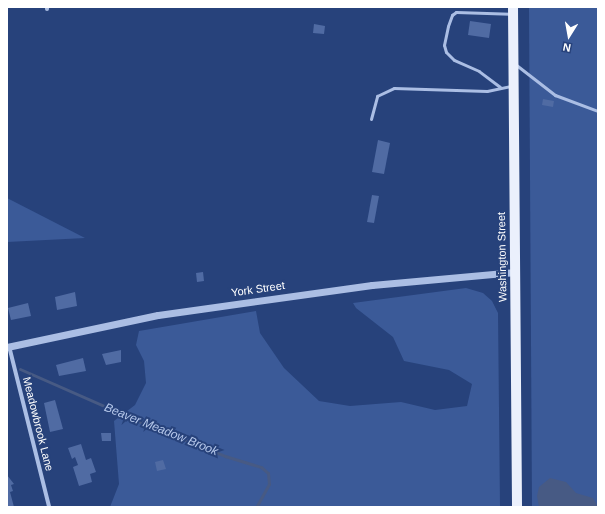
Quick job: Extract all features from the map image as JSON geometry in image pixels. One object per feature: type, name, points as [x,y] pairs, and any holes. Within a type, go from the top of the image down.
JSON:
[{"type":"main road","name":"Washington Street","points":[[513,10],[516,507]]},
{"type":"street","name":"York Street","points":[[8,346],[158,315],[372,285],[515,272]]},
{"type":"street","name":"Meadowbrook Lane","points":[[8,346],[49,507]]},
{"type":"lane","points":[[500,87],[479,71],[450,56],[446,52],[446,37],[452,15],[456,12],[513,10]]},
{"type":"lane","points":[[513,62],[555,95],[598,111]]},
{"type":"lane","points":[[371,119],[378,96],[394,88],[487,91],[500,87],[513,86]]},
{"type":"shaded area","points":[[529,7],[598,7],[598,507],[532,507]]},
{"type":"shaded area","points":[[7,198],[85,238],[7,242]]},
{"type":"shaded area","points":[[466,288],[483,293],[492,301],[498,313],[500,507],[110,507],[119,484],[114,421],[135,405],[146,383],[144,361],[136,345],[139,331],[256,311],[260,333],[284,368],[319,401],[350,406],[401,402],[435,410],[467,406],[472,384],[449,370],[404,361],[393,337],[356,308],[353,303]]},
{"type":"shaded area","points":[[550,478],[566,482],[576,493],[593,498],[598,507],[539,507],[537,496],[539,487]]},
{"type":"building","points":[[470,21],[491,24],[489,38],[468,35]]},
{"type":"building","points":[[314,24],[325,26],[324,34],[313,33]]},
{"type":"building","points":[[543,99],[554,101],[553,107],[542,105]]},
{"type":"building","points":[[378,140],[390,143],[384,174],[372,172]]},
{"type":"building","points":[[372,195],[379,196],[374,223],[367,222]]},
{"type":"building","points":[[203,272],[204,281],[197,282],[196,273]]},
{"type":"building","points":[[75,292],[77,306],[57,310],[55,297]]},
{"type":"building","points":[[28,303],[31,316],[11,320],[8,308]]},
{"type":"building","points":[[121,350],[121,362],[106,365],[102,354]]},
{"type":"building","points":[[83,358],[86,371],[59,376],[56,365]]},
{"type":"building","points":[[55,400],[63,429],[50,432],[44,403]]},
{"type":"building","points":[[101,433],[111,433],[111,441],[102,441]]},
{"type":"building","points":[[81,444],[86,460],[91,458],[96,472],[90,474],[92,482],[79,486],[73,467],[78,465],[75,457],[72,459],[68,448]]},
{"type":"building","points":[[163,460],[166,469],[157,471],[155,462]]},
{"type":"building","points":[[7,475],[14,484],[11,485],[13,491],[10,492],[14,507],[7,507]]},
{"type":"waterway","name":"Beaver Meadow Brook","points":[[20,369],[141,422],[225,456],[261,467],[268,473],[269,484],[256,507]]}]
